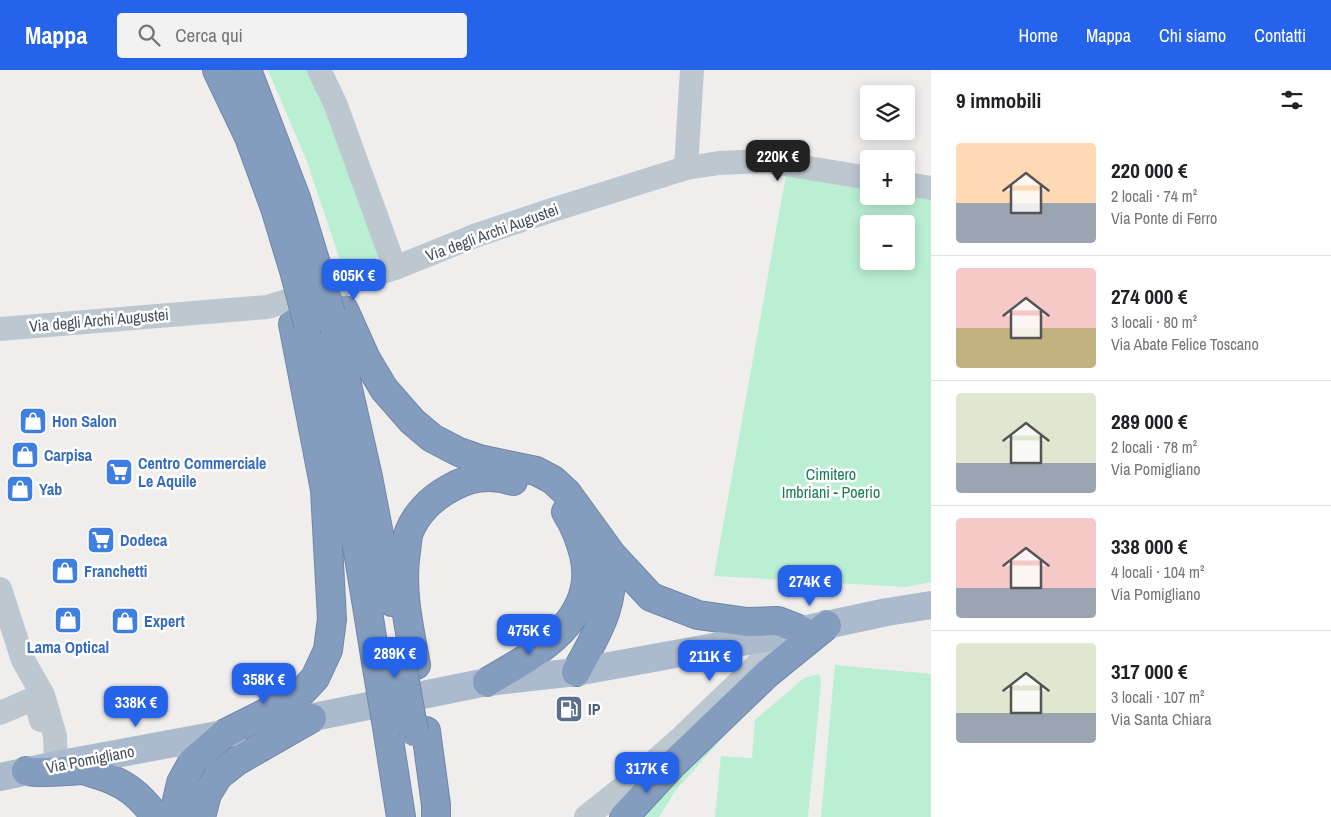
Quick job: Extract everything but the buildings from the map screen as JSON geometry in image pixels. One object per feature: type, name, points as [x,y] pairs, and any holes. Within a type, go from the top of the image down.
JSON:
[{"type":"highway","points":[[175,817],[181,783],[193,761],[224,734],[297,697],[316,678],[328,650],[332,619],[319,318],[306,271],[275,208],[248,137],[218,70]]},
{"type":"highway","points":[[251,80],[296,198],[306,271],[368,477],[398,664],[420,732],[436,805],[436,817]]},
{"type":"highway","points":[[319,318],[366,359],[384,388],[412,422],[432,438],[459,452],[478,459],[536,471],[553,480],[568,492],[612,555],[651,597],[698,615],[748,622],[778,621],[801,630]]},
{"type":"highway","points":[[384,817],[382,762],[407,619],[404,561],[408,532],[420,513],[434,498],[460,482],[496,476],[537,488],[553,499],[567,514],[577,531],[588,575],[585,592],[574,617],[537,653],[487,682]]},
{"type":"highway","points":[[576,672],[602,626],[609,604],[613,575],[612,555]]},
{"type":"highway","points":[[624,817],[671,766],[768,673],[827,625]]},
{"type":"highway","points":[[201,817],[207,794],[218,776],[237,761],[312,718]]},
{"type":"highway","points":[[387,727],[401,817]]},
{"type":"highway","points":[[420,732],[426,817]]},
{"type":"highway","points":[[26,771],[43,774],[84,770],[109,778],[126,786],[145,803],[156,817]]},
{"type":"main road","name":"Via Pomigliano","points":[[0,777],[56,764],[312,718],[487,682],[576,672],[770,637],[931,604]]},
{"type":"street","points":[[319,70],[335,103],[395,268]]},
{"type":"street","points":[[686,168],[692,70]]},
{"type":"street","name":"Via degli Archi Augustei","points":[[0,329],[267,307],[395,268],[477,235],[686,168],[720,163],[766,162],[860,177]]},
{"type":"street","points":[[915,185],[931,188]]},
{"type":"street","points":[[0,589],[23,660],[43,695],[55,736],[56,764]]},
{"type":"street","points":[[586,817],[681,738],[767,654],[771,646],[770,637]]},
{"type":"street","points":[[0,712],[35,698],[44,734],[56,764]]},
{"type":"street","points":[[681,738],[715,724]]},
{"type":"green space","points":[[268,70],[315,70],[379,246],[378,257],[371,262],[343,269],[306,159]]},
{"type":"green space","name":"Cimitero Imbriani - Poerio","points":[[786,175],[860,187],[860,205],[915,205],[915,197],[931,200],[931,582],[906,587],[714,576]]},
{"type":"green space","points":[[812,655],[771,688],[726,734],[675,791],[659,817],[638,817],[775,679]]},
{"type":"green space","points":[[835,665],[931,674],[931,817],[821,817]]},
{"type":"green space","points":[[818,674],[821,684],[808,817],[715,817],[721,756],[752,758],[755,720],[804,678]]},
{"type":"place","name":"Hon Salon","points":[[33,421]]},
{"type":"place","name":"Carpisa","points":[[25,455]]},
{"type":"place","name":"Centro Commerciale Le Aquile","points":[[119,472]]},
{"type":"place","name":"Yab","points":[[20,489]]},
{"type":"place","name":"Dodeca","points":[[101,540]]},
{"type":"place","name":"Franchetti","points":[[65,571]]},
{"type":"place","name":"Lama Optical","points":[[68,620]]},
{"type":"place","name":"Expert","points":[[125,621]]},
{"type":"place","name":"IP","points":[[569,709]]}]
